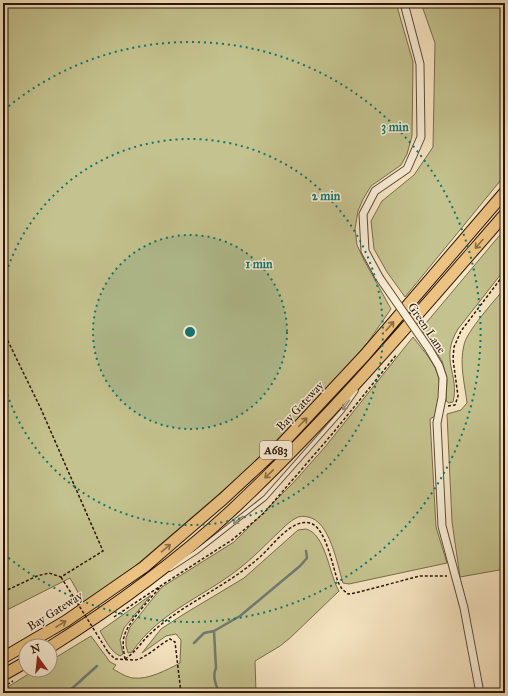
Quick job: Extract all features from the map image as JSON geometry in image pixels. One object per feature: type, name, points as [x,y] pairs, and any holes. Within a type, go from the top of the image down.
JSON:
[{"type":"highway","name":"Bay Gateway","points":[[3,658],[66,621],[144,566],[223,499],[280,446],[340,382],[505,192]]},
{"type":"highway","name":"Bay Gateway","points":[[58,642],[97,618],[152,578],[232,510],[287,456],[376,362],[505,214]]},
{"type":"highway","points":[[3,675],[18,667]]},
{"type":"street","name":"Green Lane","points":[[404,3],[420,64],[421,137],[407,169],[375,191],[363,214],[365,251],[379,277],[440,366],[443,378],[442,398],[437,423],[442,526],[464,608],[480,693]]},
{"type":"path","points":[[441,408],[455,405],[458,396],[453,359],[454,347],[461,331],[505,273]]},
{"type":"path","points":[[3,321],[6,337],[41,408],[103,551],[60,577]]},
{"type":"path","points":[[126,659],[133,654],[150,634],[181,611],[243,571],[291,527],[301,523],[311,523],[318,528],[323,536],[338,582],[342,589],[348,594],[355,594],[420,576],[445,577],[455,574]]},
{"type":"path","points":[[3,592],[37,576],[49,573],[60,577],[108,652],[115,659],[136,660],[145,657],[161,643],[170,638],[175,642],[181,693]]},
{"type":"path","points":[[126,659],[123,646],[124,636],[128,627],[162,584]]},
{"type":"shaded area","points":[[3,3],[396,3],[413,62],[412,136],[407,154],[401,165],[371,186],[358,211],[355,229],[357,245],[391,309],[368,342],[340,375],[306,411],[243,473],[127,573],[84,603],[70,578],[3,612]]},
{"type":"shaded area","points":[[421,3],[505,3],[505,175],[405,297],[387,272],[374,249],[371,221],[382,201],[414,175],[433,147],[435,43]]},
{"type":"shaded area","points":[[505,229],[505,269],[458,329],[453,340],[450,350],[450,358],[454,392],[453,402],[449,403],[446,401],[447,380],[442,361],[421,329]]},
{"type":"shaded area","points":[[505,288],[505,569],[460,577],[452,522],[447,414],[461,410],[467,403],[462,360],[466,339],[482,316]]},
{"type":"shaded area","points":[[413,337],[433,365],[439,381],[440,391],[435,416],[430,419],[436,527],[447,563],[349,584],[343,583],[332,544],[322,526],[316,520],[303,516],[299,517],[287,524],[232,574],[156,625],[143,637],[132,652],[128,653],[126,638],[130,627],[162,587],[234,542],[293,483],[325,447]]},
{"type":"shaded area","points":[[306,529],[313,532],[318,539],[323,547],[339,591],[290,638],[255,661],[256,693],[3,693],[3,690],[22,678],[58,678],[58,656],[91,636],[110,662],[116,665],[113,669],[128,677],[139,678],[151,676],[180,663],[181,640],[176,634],[166,636],[142,653],[161,629],[244,578],[298,530]]},
{"type":"shaded area","points":[[151,595],[124,628],[120,640],[123,654],[120,656],[111,649],[100,631]]},
{"type":"waterway","points":[[219,693],[214,677],[216,668],[214,631],[240,616],[300,566],[307,558],[306,551]]},
{"type":"waterway","points":[[194,643],[204,633],[214,631]]},
{"type":"waterway","points":[[67,693],[97,666]]}]
